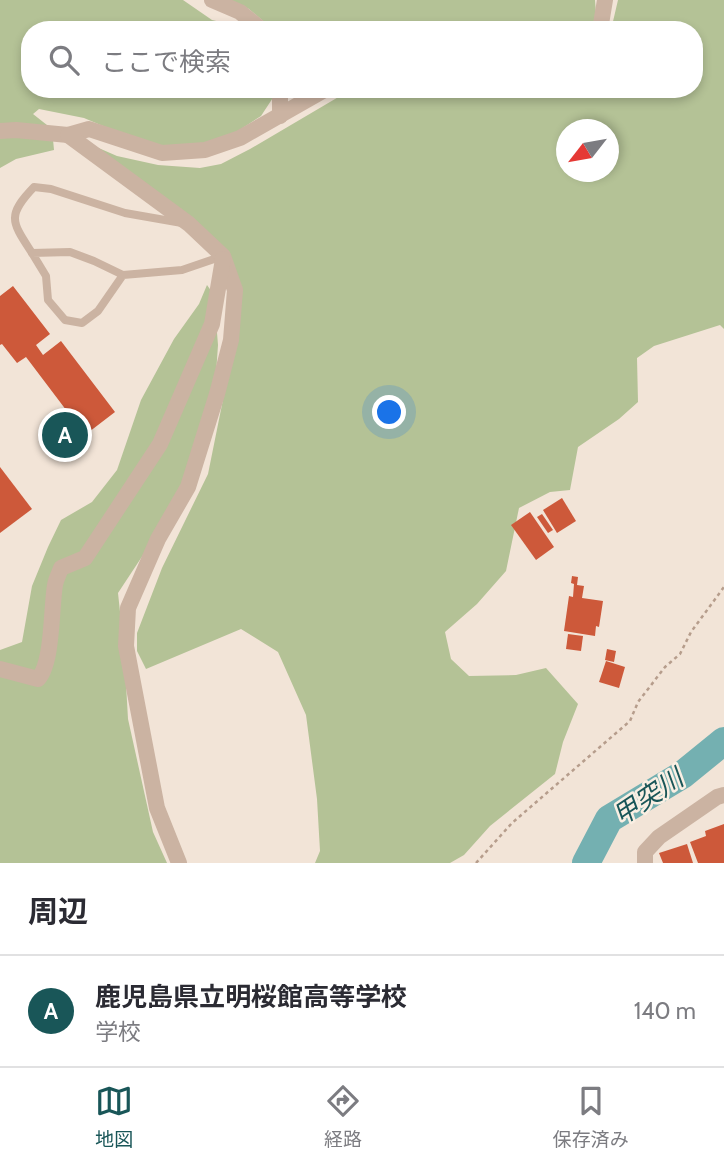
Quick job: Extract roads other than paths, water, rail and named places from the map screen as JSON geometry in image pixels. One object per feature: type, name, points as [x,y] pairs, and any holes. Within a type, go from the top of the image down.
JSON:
[{"type":"street","points":[[212,0],[240,12],[251,21]]},
{"type":"street","points":[[602,21],[605,0]]},
{"type":"street","points":[[280,98],[280,116]]},
{"type":"street","points":[[0,131],[68,135],[89,129],[162,153],[205,150],[240,138],[311,98]]},
{"type":"street","points":[[68,135],[189,224],[223,256],[236,290],[231,340],[188,487],[158,539],[128,608],[126,646],[157,808],[178,863]]},
{"type":"street","points":[[0,669],[38,679],[44,673],[55,582],[61,568],[85,558],[160,444],[212,324],[223,256]]},
{"type":"street","points":[[645,863],[645,852],[660,837],[717,797],[724,796]]},
{"type":"lane","points":[[123,275],[90,317],[82,323],[65,320],[48,300],[46,275],[17,229],[14,213],[21,201],[34,187],[51,189],[125,213],[189,224]]},
{"type":"lane","points":[[32,254],[70,253],[123,275],[181,270],[223,256]]},
{"type":"waterway","name":"甲突川","points":[[586,863],[609,819],[682,775],[724,741]]},
{"type":"place","name":"鹿児島県立明桜館高等学校","points":[[65,435]]}]
